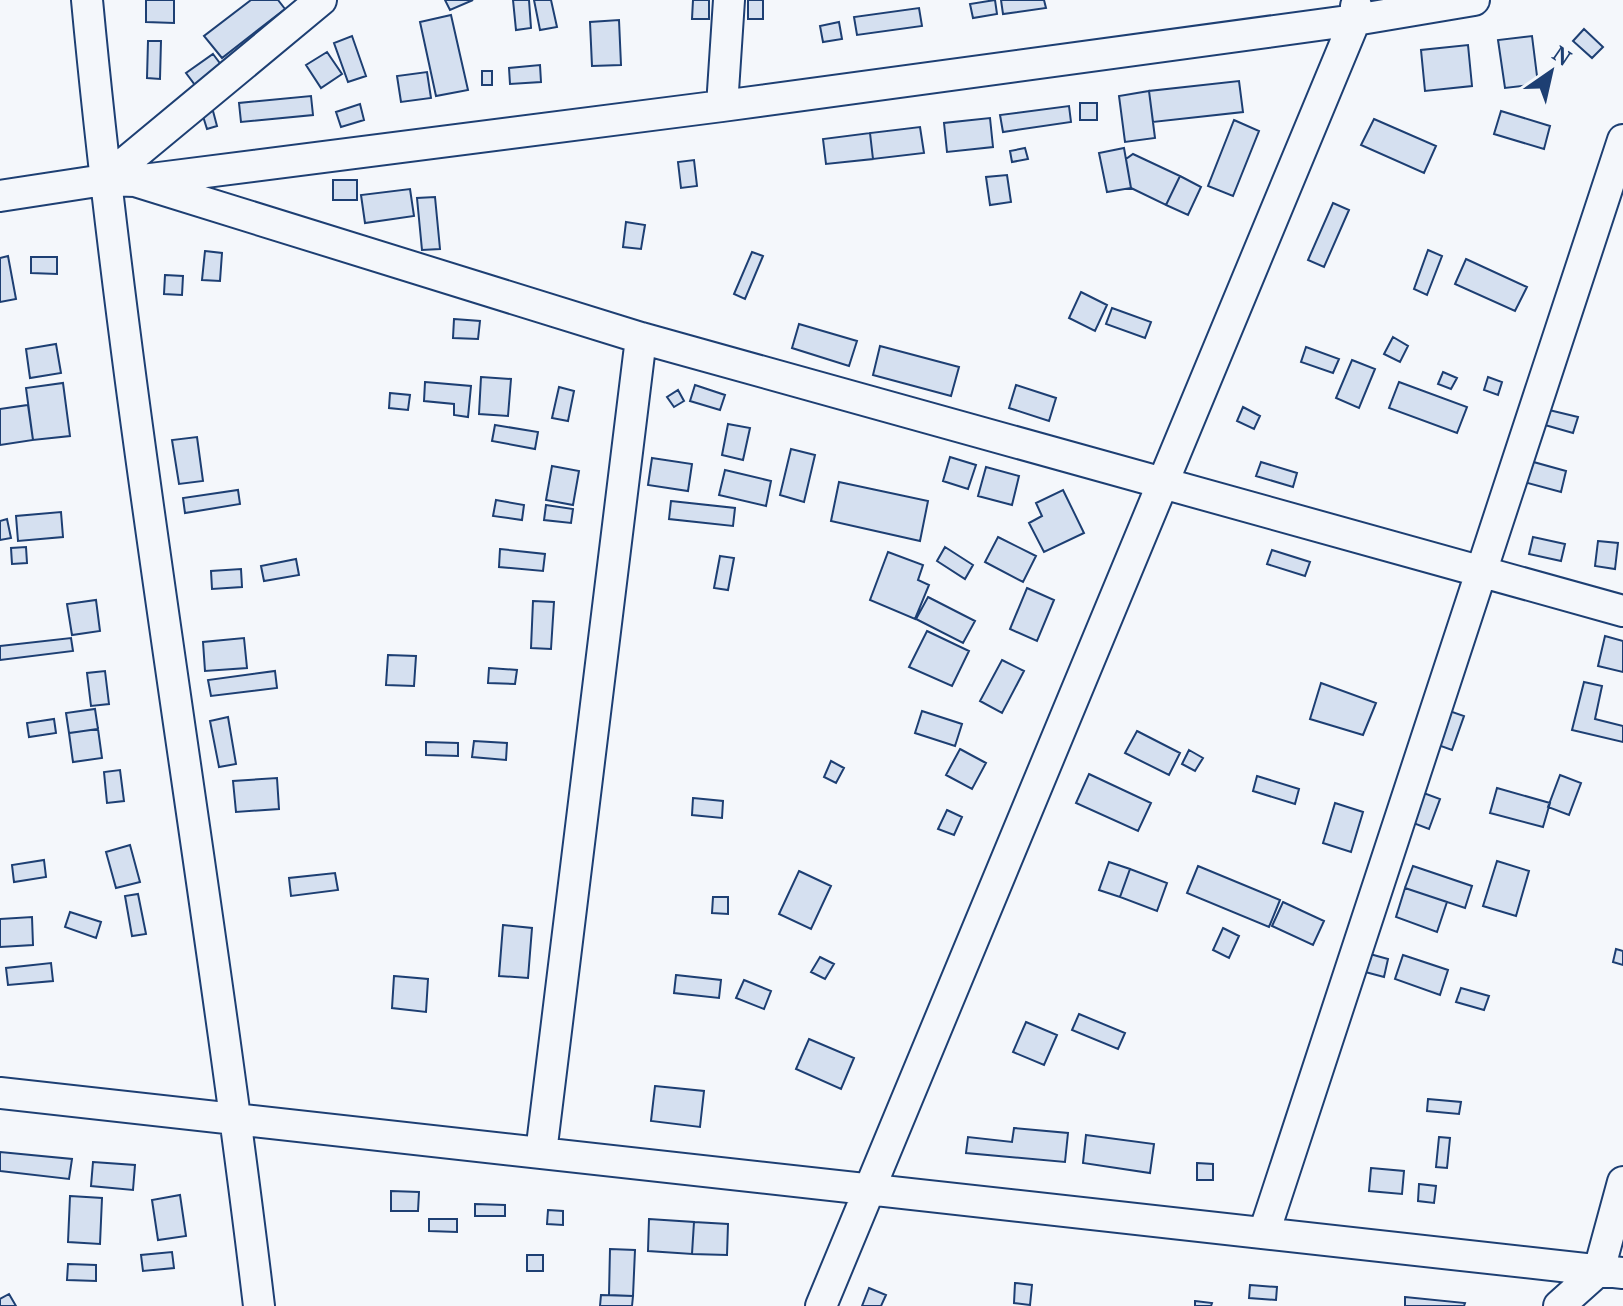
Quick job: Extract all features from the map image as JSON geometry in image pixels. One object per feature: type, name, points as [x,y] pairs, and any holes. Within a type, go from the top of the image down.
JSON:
[{"type":"street","points":[[87,0],[104,180],[237,1120],[259,1306]]},
{"type":"street","points":[[104,180],[321,0]]},
{"type":"street","points":[[722,106],[729,0]]},
{"type":"street","points":[[0,196],[104,180],[135,181],[722,106],[1353,7],[1474,0]]},
{"type":"street","points":[[821,1306],[1165,484],[1353,7]]},
{"type":"street","points":[[1264,1233],[1623,140]]},
{"type":"street","points":[[135,181],[641,338],[1623,611]]},
{"type":"street","points":[[541,1153],[641,338]]},
{"type":"street","points":[[0,1093],[1611,1271]]},
{"type":"street","points":[[1559,1306],[1611,1271],[1623,1182]]},
{"type":"building","points":[[146,0],[174,0],[174,23],[146,22]]},
{"type":"building","points":[[251,0],[278,0],[285,9],[222,58],[204,36]]},
{"type":"building","points":[[445,0],[473,0],[450,10]]},
{"type":"building","points":[[513,0],[529,0],[531,28],[516,30]]},
{"type":"building","points":[[534,0],[551,0],[557,27],[540,30]]},
{"type":"building","points":[[693,0],[709,0],[709,19],[692,19]]},
{"type":"building","points":[[748,0],[763,0],[763,19],[748,19]]},
{"type":"building","points":[[995,0],[997,14],[973,18],[970,4]]},
{"type":"building","points":[[1001,0],[1044,0],[1046,8],[1003,14]]},
{"type":"building","points":[[919,8],[922,26],[857,35],[854,17]]},
{"type":"building","points":[[451,15],[468,90],[436,96],[420,22]]},
{"type":"building","points":[[619,20],[621,65],[592,66],[590,22]]},
{"type":"building","points":[[839,22],[842,39],[823,42],[820,26]]},
{"type":"building","points":[[1584,29],[1603,47],[1592,58],[1573,41]]},
{"type":"building","points":[[352,36],[366,76],[348,82],[334,43]]},
{"type":"building","points":[[1532,36],[1538,84],[1505,88],[1498,40]]},
{"type":"building","points":[[148,41],[161,41],[160,79],[147,78]]},
{"type":"building","points":[[1468,45],[1472,86],[1425,91],[1421,50]]},
{"type":"building","points":[[327,52],[342,74],[321,88],[306,65]]},
{"type":"building","points":[[213,54],[222,66],[195,85],[186,73]]},
{"type":"building","points":[[540,65],[541,82],[510,84],[509,68]]},
{"type":"building","points":[[482,71],[492,71],[492,85],[482,85]]},
{"type":"building","points":[[427,72],[431,98],[401,102],[397,76]]},
{"type":"building","points":[[1239,81],[1243,112],[1153,122],[1149,91]]},
{"type":"building","points":[[1149,91],[1155,138],[1125,142],[1119,96]]},
{"type":"building","points":[[311,96],[313,115],[241,122],[239,103]]},
{"type":"building","points":[[1080,103],[1097,103],[1097,120],[1080,120]]},
{"type":"building","points":[[360,104],[364,120],[341,127],[336,112]]},
{"type":"building","points":[[1069,106],[1071,122],[1003,132],[1000,115]]},
{"type":"building","points":[[213,111],[217,126],[207,129],[202,113]]},
{"type":"building","points":[[1501,111],[1550,126],[1544,149],[1494,134]]},
{"type":"building","points":[[990,118],[993,147],[947,152],[944,123]]},
{"type":"building","points":[[1374,119],[1436,146],[1424,173],[1361,145]]},
{"type":"building","points":[[1234,120],[1259,131],[1233,196],[1208,186]]},
{"type":"building","points":[[920,127],[924,153],[873,159],[870,133]]},
{"type":"building","points":[[870,133],[873,159],[826,164],[823,139]]},
{"type":"building","points":[[1025,148],[1028,159],[1012,162],[1010,151]]},
{"type":"building","points":[[1124,148],[1131,188],[1107,192],[1099,153]]},
{"type":"building","points":[[1133,154],[1180,176],[1166,205],[1131,188],[1126,159]]},
{"type":"building","points":[[694,160],[697,186],[681,188],[678,162]]},
{"type":"building","points":[[1007,175],[1011,202],[990,205],[986,177]]},
{"type":"building","points":[[1180,176],[1201,187],[1188,215],[1166,205]]},
{"type":"building","points":[[333,180],[357,180],[357,200],[333,200]]},
{"type":"building","points":[[410,189],[414,216],[365,223],[361,195]]},
{"type":"building","points":[[435,197],[440,249],[422,250],[417,198]]},
{"type":"building","points":[[1333,203],[1349,210],[1324,267],[1308,260]]},
{"type":"building","points":[[626,222],[645,225],[641,249],[623,247]]},
{"type":"building","points":[[1428,250],[1442,256],[1427,295],[1414,289]]},
{"type":"building","points":[[205,251],[222,253],[220,281],[202,280]]},
{"type":"building","points":[[752,252],[763,256],[745,299],[734,294]]},
{"type":"building","points":[[8,256],[16,299],[0,302],[0,258]]},
{"type":"building","points":[[31,257],[57,257],[57,274],[31,273]]},
{"type":"building","points":[[1466,259],[1527,287],[1515,311],[1455,284]]},
{"type":"building","points":[[165,275],[183,276],[182,295],[164,294]]},
{"type":"building","points":[[1081,292],[1107,305],[1095,331],[1069,318]]},
{"type":"building","points":[[1112,308],[1151,322],[1145,338],[1106,324]]},
{"type":"building","points":[[454,319],[480,321],[478,339],[453,338]]},
{"type":"building","points":[[799,324],[857,341],[849,366],[792,348]]},
{"type":"building","points":[[1393,337],[1408,346],[1400,362],[1384,354]]},
{"type":"building","points":[[56,344],[61,373],[30,378],[26,349]]},
{"type":"building","points":[[880,346],[959,367],[951,396],[873,375]]},
{"type":"building","points":[[1306,347],[1339,359],[1333,373],[1301,362]]},
{"type":"building","points":[[1352,360],[1375,369],[1359,408],[1336,398]]},
{"type":"building","points":[[1443,372],[1457,378],[1451,389],[1438,384]]},
{"type":"building","points":[[481,377],[511,379],[508,416],[479,414]]},
{"type":"building","points":[[1488,377],[1502,382],[1498,395],[1484,390]]},
{"type":"building","points":[[425,382],[471,386],[468,417],[454,415],[454,404],[424,401]]},
{"type":"building","points":[[1399,382],[1467,407],[1457,433],[1389,408]]},
{"type":"building","points":[[63,383],[70,436],[33,440],[26,388]]},
{"type":"building","points":[[695,385],[725,395],[720,410],[690,401]]},
{"type":"building","points":[[1016,385],[1056,398],[1049,421],[1009,408]]},
{"type":"building","points":[[559,387],[574,391],[568,421],[552,418]]},
{"type":"building","points":[[678,390],[684,401],[674,407],[667,397]]},
{"type":"building","points":[[390,393],[410,395],[408,410],[389,408]]},
{"type":"building","points":[[28,405],[33,440],[0,445],[0,409]]},
{"type":"building","points":[[1243,407],[1260,416],[1254,429],[1237,421]]},
{"type":"building","points":[[1549,410],[1578,417],[1573,433],[1545,425]]},
{"type":"building","points":[[728,424],[750,428],[743,460],[722,455]]},
{"type":"building","points":[[495,425],[538,432],[535,449],[492,441]]},
{"type":"building","points":[[197,437],[203,481],[179,484],[172,440]]},
{"type":"building","points":[[791,449],[815,455],[804,502],[780,495]]},
{"type":"building","points":[[950,457],[976,465],[968,489],[943,481]]},
{"type":"building","points":[[652,458],[692,464],[688,491],[648,485]]},
{"type":"building","points":[[1519,458],[1566,471],[1561,492],[1513,479]]},
{"type":"building","points":[[1261,462],[1297,473],[1293,487],[1256,476]]},
{"type":"building","points":[[552,466],[579,471],[573,505],[546,500]]},
{"type":"building","points":[[986,467],[1019,476],[1012,505],[978,496]]},
{"type":"building","points":[[725,470],[771,481],[766,506],[719,495]]},
{"type":"building","points":[[839,482],[928,501],[920,541],[831,521]]},
{"type":"building","points":[[238,490],[240,504],[185,513],[183,498]]},
{"type":"building","points":[[1063,490],[1084,533],[1044,552],[1029,523],[1042,516],[1036,503]]},
{"type":"building","points":[[496,500],[524,505],[522,520],[493,516]]},
{"type":"building","points":[[671,501],[735,508],[733,526],[669,519]]},
{"type":"building","points":[[546,505],[573,509],[571,523],[544,520]]},
{"type":"building","points":[[61,512],[63,537],[18,541],[16,516]]},
{"type":"building","points":[[7,519],[11,538],[0,540],[0,521]]},
{"type":"building","points":[[998,537],[1036,556],[1023,582],[985,562]]},
{"type":"building","points":[[1533,537],[1565,544],[1561,561],[1529,554]]},
{"type":"building","points":[[1598,541],[1618,543],[1615,569],[1595,566]]},
{"type":"building","points":[[26,547],[27,563],[12,564],[11,548]]},
{"type":"building","points":[[945,547],[973,565],[965,579],[937,561]]},
{"type":"building","points":[[500,549],[545,554],[543,571],[499,567]]},
{"type":"building","points":[[1272,550],[1310,562],[1305,576],[1267,564]]},
{"type":"building","points":[[888,552],[923,565],[918,580],[929,585],[915,619],[870,600]]},
{"type":"building","points":[[720,556],[734,558],[728,590],[714,588]]},
{"type":"building","points":[[296,559],[299,575],[264,581],[261,566]]},
{"type":"building","points":[[241,569],[242,587],[212,589],[211,571]]},
{"type":"building","points":[[1027,588],[1054,600],[1037,641],[1010,629]]},
{"type":"building","points":[[928,597],[975,621],[963,643],[916,619]]},
{"type":"building","points":[[96,600],[100,631],[72,635],[67,604]]},
{"type":"building","points":[[533,601],[554,602],[551,649],[531,648]]},
{"type":"building","points":[[927,631],[969,651],[952,686],[909,667]]},
{"type":"building","points":[[1605,636],[1623,641],[1623,672],[1598,666]]},
{"type":"building","points":[[71,638],[73,651],[0,660],[0,646]]},
{"type":"building","points":[[244,638],[247,668],[205,671],[203,642]]},
{"type":"building","points":[[388,655],[416,656],[414,686],[386,685]]},
{"type":"building","points":[[1002,660],[1024,671],[1002,713],[980,701]]},
{"type":"building","points":[[489,668],[517,670],[515,684],[488,683]]},
{"type":"building","points":[[105,671],[109,704],[91,706],[87,673]]},
{"type":"building","points":[[275,671],[277,688],[211,696],[208,680]]},
{"type":"building","points":[[1584,682],[1602,686],[1595,719],[1623,726],[1623,742],[1572,730]]},
{"type":"building","points":[[1321,683],[1376,703],[1363,735],[1310,719]]},
{"type":"building","points":[[1435,706],[1464,716],[1452,750],[1424,740]]},
{"type":"building","points":[[95,709],[98,729],[69,733],[66,713]]},
{"type":"building","points":[[922,711],[962,724],[955,746],[915,733]]},
{"type":"building","points":[[228,717],[236,764],[219,767],[210,721]]},
{"type":"building","points":[[54,719],[56,733],[29,737],[27,723]]},
{"type":"building","points":[[98,729],[102,758],[73,762],[69,733]]},
{"type":"building","points":[[1137,731],[1180,753],[1169,775],[1125,753]]},
{"type":"building","points":[[474,741],[507,743],[506,760],[472,757]]},
{"type":"building","points":[[426,742],[458,743],[458,756],[426,755]]},
{"type":"building","points":[[960,749],[986,763],[972,789],[946,775]]},
{"type":"building","points":[[1189,750],[1203,758],[1195,771],[1182,764]]},
{"type":"building","points":[[831,761],[844,768],[836,783],[824,777]]},
{"type":"building","points":[[120,770],[124,801],[107,803],[104,772]]},
{"type":"building","points":[[1089,774],[1151,803],[1138,831],[1076,803]]},
{"type":"building","points":[[1560,775],[1581,783],[1569,815],[1548,807]]},
{"type":"building","points":[[1257,776],[1299,789],[1295,804],[1253,791]]},
{"type":"building","points":[[277,778],[279,809],[236,812],[233,781]]},
{"type":"building","points":[[1410,788],[1440,799],[1429,829],[1400,818]]},
{"type":"building","points":[[1497,788],[1550,803],[1543,827],[1490,813]]},
{"type":"building","points":[[693,798],[723,801],[722,818],[692,815]]},
{"type":"building","points":[[1335,803],[1363,812],[1351,852],[1323,843]]},
{"type":"building","points":[[947,810],[962,817],[954,835],[938,829]]},
{"type":"building","points":[[130,845],[140,882],[116,888],[106,852]]},
{"type":"building","points":[[44,860],[46,877],[14,882],[12,865]]},
{"type":"building","points":[[1497,861],[1529,871],[1516,916],[1483,906]]},
{"type":"building","points":[[1109,862],[1130,869],[1120,897],[1099,890]]},
{"type":"building","points":[[1198,866],[1280,900],[1269,927],[1187,893]]},
{"type":"building","points":[[1413,866],[1472,886],[1465,908],[1405,888]]},
{"type":"building","points":[[1130,869],[1167,883],[1157,911],[1120,897]]},
{"type":"building","points":[[799,871],[831,886],[811,929],[779,914]]},
{"type":"building","points":[[335,873],[338,890],[291,896],[289,878]]},
{"type":"building","points":[[1405,888],[1447,902],[1437,932],[1396,917]]},
{"type":"building","points":[[138,894],[146,934],[132,936],[125,896]]},
{"type":"building","points":[[713,897],[728,897],[728,914],[712,913]]},
{"type":"building","points":[[1283,902],[1324,921],[1313,945],[1272,926]]},
{"type":"building","points":[[70,912],[101,922],[96,938],[65,927]]},
{"type":"building","points":[[32,917],[33,945],[0,947],[0,919]]},
{"type":"building","points":[[503,925],[532,928],[528,978],[499,976]]},
{"type":"building","points":[[1223,928],[1239,936],[1229,958],[1213,950]]},
{"type":"building","points":[[1616,949],[1623,951],[1623,965],[1613,962]]},
{"type":"building","points":[[1359,951],[1388,959],[1384,977],[1354,969]]},
{"type":"building","points":[[1403,955],[1448,970],[1440,995],[1395,979]]},
{"type":"building","points":[[820,957],[834,964],[825,979],[811,972]]},
{"type":"building","points":[[51,963],[53,981],[8,985],[6,968]]},
{"type":"building","points":[[676,975],[721,980],[719,998],[674,993]]},
{"type":"building","points":[[394,976],[428,979],[426,1012],[392,1008]]},
{"type":"building","points":[[744,980],[771,991],[764,1009],[736,998]]},
{"type":"building","points":[[1461,988],[1489,996],[1484,1010],[1456,1002]]},
{"type":"building","points":[[1079,1014],[1125,1033],[1118,1049],[1072,1030]]},
{"type":"building","points":[[1026,1022],[1057,1035],[1044,1065],[1013,1052]]},
{"type":"building","points":[[809,1039],[854,1058],[841,1089],[796,1069]]},
{"type":"building","points":[[655,1086],[704,1091],[700,1127],[651,1121]]},
{"type":"building","points":[[1428,1099],[1461,1102],[1459,1114],[1427,1111]]},
{"type":"building","points":[[1014,1128],[1068,1133],[1065,1162],[966,1153],[968,1137],[1012,1142]]},
{"type":"building","points":[[1086,1135],[1154,1144],[1150,1173],[1083,1163]]},
{"type":"building","points":[[1439,1137],[1450,1138],[1447,1168],[1436,1167]]},
{"type":"building","points":[[0,1152],[72,1159],[69,1179],[0,1171]]},
{"type":"building","points":[[93,1162],[135,1165],[133,1190],[91,1186]]},
{"type":"building","points":[[1197,1163],[1213,1164],[1213,1180],[1197,1180]]},
{"type":"building","points":[[1371,1168],[1404,1171],[1402,1194],[1369,1191]]},
{"type":"building","points":[[1419,1184],[1436,1186],[1434,1203],[1418,1201]]},
{"type":"building","points":[[391,1191],[419,1192],[418,1211],[391,1211]]},
{"type":"building","points":[[180,1195],[186,1236],[158,1240],[152,1200]]},
{"type":"building","points":[[70,1196],[102,1198],[100,1244],[68,1242]]},
{"type":"building","points":[[475,1204],[505,1205],[505,1216],[475,1216]]},
{"type":"building","points":[[548,1210],[563,1211],[563,1225],[547,1224]]},
{"type":"building","points":[[429,1219],[457,1219],[457,1232],[429,1231]]},
{"type":"building","points":[[649,1219],[694,1222],[692,1254],[648,1251]]},
{"type":"building","points":[[694,1222],[728,1224],[727,1255],[692,1254]]},
{"type":"building","points":[[610,1249],[635,1250],[633,1296],[609,1295]]},
{"type":"building","points":[[172,1252],[174,1268],[143,1271],[141,1255]]},
{"type":"building","points":[[527,1255],[543,1255],[543,1271],[527,1271]]},
{"type":"building","points":[[68,1264],[96,1265],[96,1281],[67,1280]]},
{"type":"building","points":[[1015,1283],[1032,1285],[1030,1305],[1014,1303]]},
{"type":"building","points":[[1250,1285],[1277,1287],[1276,1300],[1249,1298]]},
{"type":"building","points":[[869,1288],[886,1295],[881,1306],[862,1306]]},
{"type":"building","points":[[9,1294],[16,1306],[0,1306],[0,1299]]},
{"type":"building","points":[[601,1295],[633,1296],[632,1306],[600,1306]]},
{"type":"building","points":[[1405,1297],[1465,1303],[1464,1306],[1405,1306]]},
{"type":"building","points":[[1195,1301],[1212,1303],[1211,1306],[1195,1306]]}]
